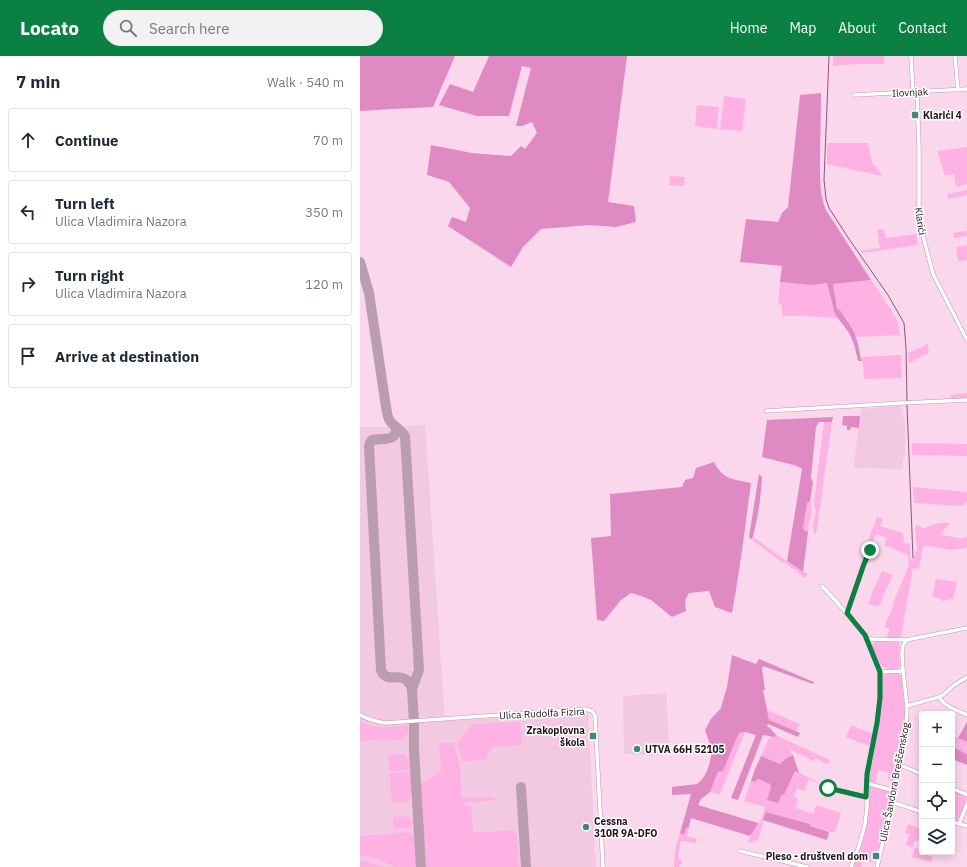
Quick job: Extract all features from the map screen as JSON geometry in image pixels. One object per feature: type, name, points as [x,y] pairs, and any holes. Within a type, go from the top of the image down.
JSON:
[{"type":"street","name":"Klarići","points":[[911,56],[919,147],[919,214],[933,274],[967,340]]},
{"type":"street","points":[[955,56],[958,90]]},
{"type":"street","name":"Ilovnjak","points":[[854,95],[967,89]]},
{"type":"street","points":[[766,411],[967,400]]},
{"type":"street","points":[[847,613],[870,550]]},
{"type":"street","points":[[822,586],[868,639],[880,672],[880,698],[877,723],[867,770],[866,812],[863,831],[852,867]]},
{"type":"street","points":[[868,639],[907,640],[967,628]]},
{"type":"street","name":"Ulica Šandora Breščenskog","points":[[877,867],[895,791],[906,728],[907,706],[902,649],[903,644],[907,640]]},
{"type":"street","points":[[880,672],[903,671]]},
{"type":"street","points":[[907,706],[939,697],[952,686],[967,677]]},
{"type":"street","points":[[939,697],[945,704],[967,715]]},
{"type":"street","name":"Ulica Rudolfa Fizira","points":[[360,715],[372,721],[384,723],[585,709],[592,711],[595,715],[603,867]]},
{"type":"street","points":[[900,764],[919,773]]},
{"type":"street","points":[[866,783],[895,791]]},
{"type":"street","points":[[828,788],[866,797]]},
{"type":"street","points":[[955,789],[967,794]]},
{"type":"street","points":[[892,802],[919,811]]},
{"type":"street","points":[[959,824],[967,804]]},
{"type":"street","points":[[955,823],[967,826]]},
{"type":"street","points":[[740,851],[807,867]]},
{"type":"shaded area","points":[[360,56],[455,56],[433,107],[360,111]]},
{"type":"shaded area","points":[[489,56],[627,56],[608,202],[634,206],[636,222],[616,227],[590,225],[541,229],[523,247],[511,267],[448,226],[452,217],[466,222],[470,208],[449,182],[427,175],[431,145],[472,153],[511,156],[521,146],[525,149],[537,133],[532,122],[522,126],[516,126],[531,68],[522,66],[509,116],[477,116],[439,105],[450,84],[473,92]]},
{"type":"shaded area","points":[[833,56],[884,56],[884,64],[833,66]]},
{"type":"shaded area","points":[[821,93],[820,173],[823,199],[826,210],[871,280],[833,284],[837,309],[842,313],[855,334],[861,361],[858,361],[854,344],[849,333],[835,314],[827,283],[811,285],[780,282],[782,266],[740,262],[746,219],[778,222],[782,213],[788,207],[800,95]]},
{"type":"shaded area","points":[[724,96],[746,99],[742,131],[720,129]]},
{"type":"shaded area","points":[[697,105],[719,107],[717,129],[695,126]]},
{"type":"shaded area","points":[[827,143],[868,143],[872,162],[882,176],[827,164]]},
{"type":"shaded area","points":[[967,147],[967,184],[956,187],[954,174],[945,176],[937,151]]},
{"type":"shaded area","points":[[670,176],[685,177],[684,186],[669,185]]},
{"type":"shaded area","points":[[967,190],[967,195],[948,199],[947,194]]},
{"type":"shaded area","points":[[884,229],[886,238],[916,234],[918,245],[862,253],[860,251],[880,248],[877,230]]},
{"type":"shaded area","points":[[967,231],[967,236],[954,238],[953,233]]},
{"type":"shaded area","points":[[967,245],[967,260],[958,262],[956,247]]},
{"type":"shaded area","points":[[871,280],[898,322],[900,335],[856,337],[848,321],[837,309],[833,284]]},
{"type":"shaded area","points":[[780,282],[811,285],[827,282],[835,314],[838,318],[782,316],[782,305],[778,304]]},
{"type":"shaded area","points":[[928,344],[929,353],[909,363],[908,353]]},
{"type":"shaded area","points":[[901,355],[902,378],[864,379],[863,362],[861,361],[861,357]]},
{"type":"shaded area","points":[[967,393],[967,398],[951,399],[951,395]]},
{"type":"shaded area","points":[[901,406],[905,423],[905,456],[903,458],[903,469],[854,468],[861,409]]},
{"type":"shaded area","points":[[843,416],[860,416],[859,428],[851,427],[850,430],[847,430],[847,426],[842,425]]},
{"type":"shaded area","points":[[833,417],[832,422],[819,422],[816,427],[811,478],[813,482],[810,502],[807,503],[803,529],[808,532],[803,572],[787,561],[802,469],[797,466],[762,457],[767,420]]},
{"type":"shaded area","points":[[824,422],[832,422],[816,535],[813,530],[816,511],[814,502]]},
{"type":"shaded area","points":[[425,425],[445,721],[588,712],[596,867],[360,867],[360,427]]},
{"type":"shaded area","points":[[912,443],[967,444],[967,456],[912,455]]},
{"type":"shaded area","points":[[714,462],[717,468],[725,476],[751,483],[732,613],[715,607],[709,591],[689,593],[685,600],[686,611],[672,617],[651,600],[631,593],[621,600],[604,621],[597,620],[591,538],[611,536],[610,494],[682,487],[685,480],[693,478],[696,468]]},
{"type":"shaded area","points":[[759,474],[762,477],[760,503],[753,537],[751,539],[749,537]]},
{"type":"shaded area","points":[[913,487],[967,492],[967,501],[963,506],[914,503]]},
{"type":"shaded area","points":[[810,502],[811,516],[808,532],[803,529],[807,503]]},
{"type":"shaded area","points":[[877,517],[883,519],[880,526],[903,533],[904,543],[910,544],[910,558],[912,560],[914,559],[915,551],[917,551],[915,526],[919,525],[922,529],[939,523],[950,523],[940,535],[960,538],[967,537],[967,548],[951,550],[924,545],[919,569],[913,568],[901,637],[897,638],[886,638],[890,629],[884,627],[909,565],[908,555],[884,545],[887,538],[876,534],[865,560],[861,559]]},
{"type":"shaded area","points":[[753,537],[808,575],[805,578],[784,562],[783,563],[751,539]]},
{"type":"shaded area","points":[[882,571],[893,575],[879,606],[868,604],[872,593]]},
{"type":"shaded area","points":[[936,579],[957,582],[953,599],[941,601],[941,599],[932,596]]},
{"type":"shaded area","points":[[875,641],[896,641],[899,643],[900,666],[897,670],[887,669],[879,663],[872,648]]},
{"type":"shaded area","points":[[732,655],[756,664],[759,659],[814,682],[813,684],[763,666],[762,669],[765,690],[763,690],[769,720],[800,733],[798,737],[768,724],[767,726],[776,735],[775,737],[763,735],[738,800],[731,798],[756,735],[745,732],[739,733],[723,771],[718,772],[710,792],[701,799],[698,805],[758,823],[750,836],[691,818],[689,827],[686,828],[684,835],[680,833],[691,794],[672,795],[672,787],[697,784],[703,778],[708,769],[711,749],[705,730],[711,719],[721,708],[727,687]]},
{"type":"shaded area","points":[[897,672],[902,677],[905,716],[895,782],[888,779],[889,773],[878,770],[876,785],[870,782],[868,775],[879,724],[882,678],[886,673]]},
{"type":"shaded area","points":[[666,693],[669,743],[668,749],[657,755],[624,754],[623,696]]},
{"type":"shaded area","points":[[767,710],[800,724],[796,732],[769,720]]},
{"type":"shaded area","points":[[360,721],[377,727],[408,725],[408,734],[402,739],[387,741],[387,739],[360,741]]},
{"type":"shaded area","points":[[520,722],[522,745],[493,747],[486,757],[486,760],[462,760],[457,742],[473,724]]},
{"type":"shaded area","points":[[967,722],[967,742],[958,738]]},
{"type":"shaded area","points":[[851,725],[873,734],[869,746],[846,737]]},
{"type":"shaded area","points":[[745,732],[720,794],[710,792],[718,772],[723,771],[739,733]]},
{"type":"shaded area","points":[[776,735],[830,760],[828,764],[815,758],[813,761],[791,750],[790,751],[793,755],[785,759],[780,764],[761,756],[770,736],[775,737]]},
{"type":"shaded area","points":[[955,736],[967,742],[967,754],[955,748]]},
{"type":"shaded area","points":[[439,743],[454,743],[460,767],[462,798],[494,797],[495,800],[464,803],[465,805],[471,807],[473,833],[513,830],[517,835],[519,867],[425,867],[420,787],[422,783],[441,771]]},
{"type":"shaded area","points":[[955,748],[967,754],[967,765],[955,760]]},
{"type":"shaded area","points":[[405,754],[410,761],[411,770],[389,771],[388,755]]},
{"type":"shaded area","points":[[793,755],[799,773],[795,771],[784,795],[782,794],[778,803],[767,800],[771,787],[770,784],[758,779],[755,782],[751,781],[761,756],[780,764],[785,759]]},
{"type":"shaded area","points":[[795,771],[816,781],[815,782],[809,779],[804,791],[797,788],[794,797],[798,798],[796,808],[813,814],[816,805],[841,813],[835,833],[809,826],[810,824],[766,812],[758,841],[754,840],[753,843],[748,842],[758,823],[760,823],[765,807],[744,801],[751,781],[755,782],[758,779],[770,784],[771,787],[784,795]]},
{"type":"shaded area","points":[[411,772],[413,789],[411,797],[405,802],[392,802],[389,773]]},
{"type":"shaded area","points":[[870,786],[887,790],[892,794],[880,845],[875,853],[874,863],[863,860],[861,867],[855,867],[854,865],[865,831],[868,788]]},
{"type":"shaded area","points":[[955,790],[967,796],[964,809],[956,822]]},
{"type":"shaded area","points":[[766,812],[810,824],[810,826],[829,832],[827,840],[763,820]]},
{"type":"shaded area","points":[[407,816],[413,820],[414,823],[410,827],[394,829],[393,817]]},
{"type":"shaded area","points":[[908,824],[919,828],[919,841],[915,840],[913,847],[906,845],[909,834],[905,833]]},
{"type":"shaded area","points":[[686,827],[689,827],[687,836],[697,839],[696,843],[681,841],[678,856],[680,860],[682,860],[681,864],[679,867],[674,867],[675,850],[680,833],[684,835]]},
{"type":"shaded area","points":[[410,832],[416,839],[417,867],[396,867],[380,860],[360,855],[360,836]]},
{"type":"shaded area","points":[[915,848],[919,849],[919,855],[928,855],[933,857],[931,862],[912,857]]},
{"type":"shaded area","points":[[360,860],[383,866],[384,867],[360,867]]},
{"type":"waterway","points":[[829,56],[824,180],[826,199],[829,208],[888,295],[904,323],[907,402]]},
{"type":"waterway","points":[[907,405],[913,558]]},
{"type":"taxiway","points":[[360,262],[369,293],[388,416],[392,423],[405,436],[419,670],[412,689],[421,867]]},
{"type":"taxiway","points":[[395,426],[396,431],[393,437],[372,440],[369,446],[381,670],[384,675],[388,677],[401,677],[405,679],[409,682],[412,689]]},
{"type":"taxiway","points":[[521,787],[526,867]]},
{"type":"place","name":"Klarići 4","points":[[915,115]]},
{"type":"place","name":"Zrakoplovna škola","points":[[593,736]]},
{"type":"place","name":"UTVA 66H 52105","points":[[637,749]]},
{"type":"place","name":"Cessna 310R 9A-DFO","points":[[586,827]]},
{"type":"place","name":"Pleso - društveni dom","points":[[876,856]]},
{"type":"route","points":[[828,788],[866,797],[866,778],[877,723],[880,698],[880,672],[868,639],[847,613],[870,550]]}]
